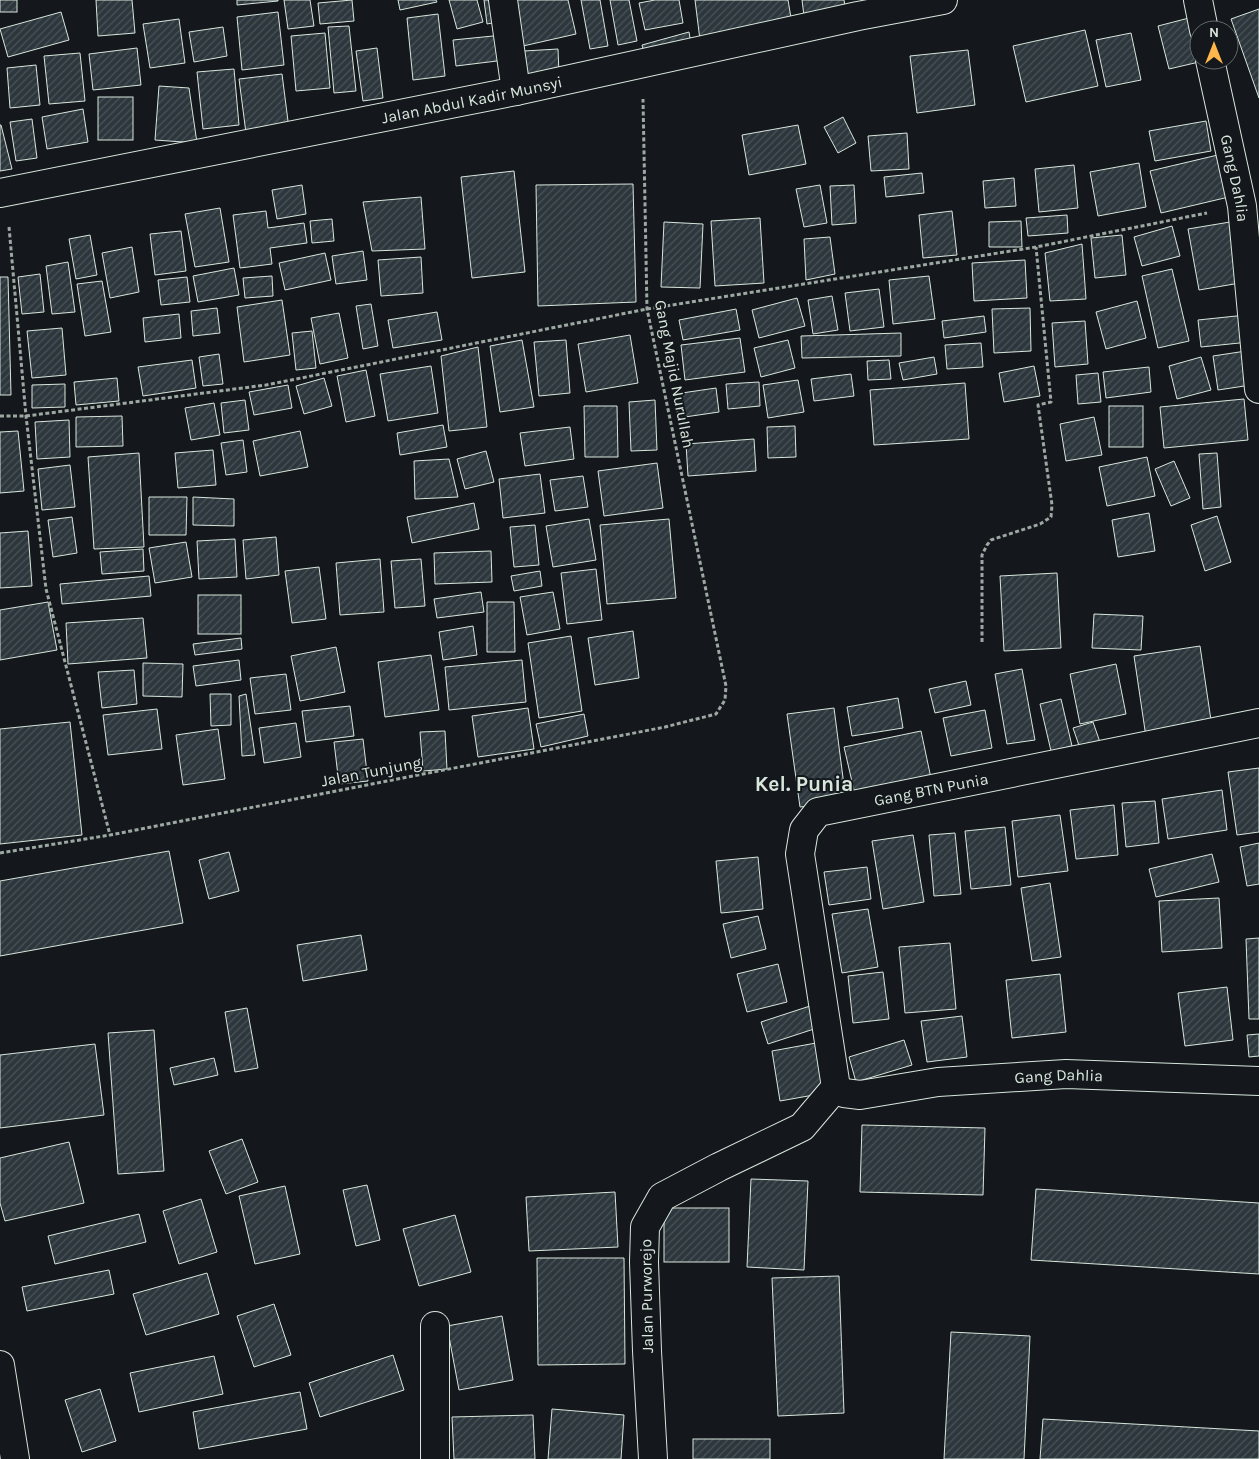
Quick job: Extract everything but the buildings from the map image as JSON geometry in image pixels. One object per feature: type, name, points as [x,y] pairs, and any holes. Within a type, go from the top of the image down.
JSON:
[{"type":"street","points":[[503,0],[516,91]]},
{"type":"street","name":"Jalan Abdul Kadir Munsyi","points":[[3,192],[516,91],[643,63],[856,8],[943,0]]},
{"type":"street","points":[[1198,0],[1202,20]]},
{"type":"street","name":"Gang Dahlia","points":[[1212,70],[1242,206],[1259,389]]},
{"type":"street","name":"Gang BTN Punia","points":[[848,1091],[800,854],[804,830],[818,812],[1259,723]]},
{"type":"street","name":"Gang Dahlia","points":[[848,1091],[938,1082],[1066,1074],[1259,1082]]},
{"type":"street","name":"Jalan Purworejo","points":[[654,1459],[647,1351],[644,1262],[645,1227],[662,1197],[802,1127],[848,1091]]},
{"type":"street","points":[[435,1326],[435,1459]]},
{"type":"street","points":[[0,1365],[15,1459]]},
{"type":"path","name":"Gang Majid Nurullah","points":[[643,63],[648,309],[726,686]]},
{"type":"path","points":[[3,192],[46,589],[110,835]]},
{"type":"path","points":[[0,416],[26,416],[266,385],[648,309],[1036,248],[1242,206]]},
{"type":"path","points":[[982,642],[982,555],[986,545],[991,540],[1040,524],[1051,517],[1052,512],[1038,405],[1051,402],[1036,248]]},
{"type":"path","name":"Jalan Tunjung","points":[[0,853],[110,835],[665,727],[716,714],[725,700],[726,686]]},
{"type":"district","name":"Kel. Punia","points":[[804,784]]}]
